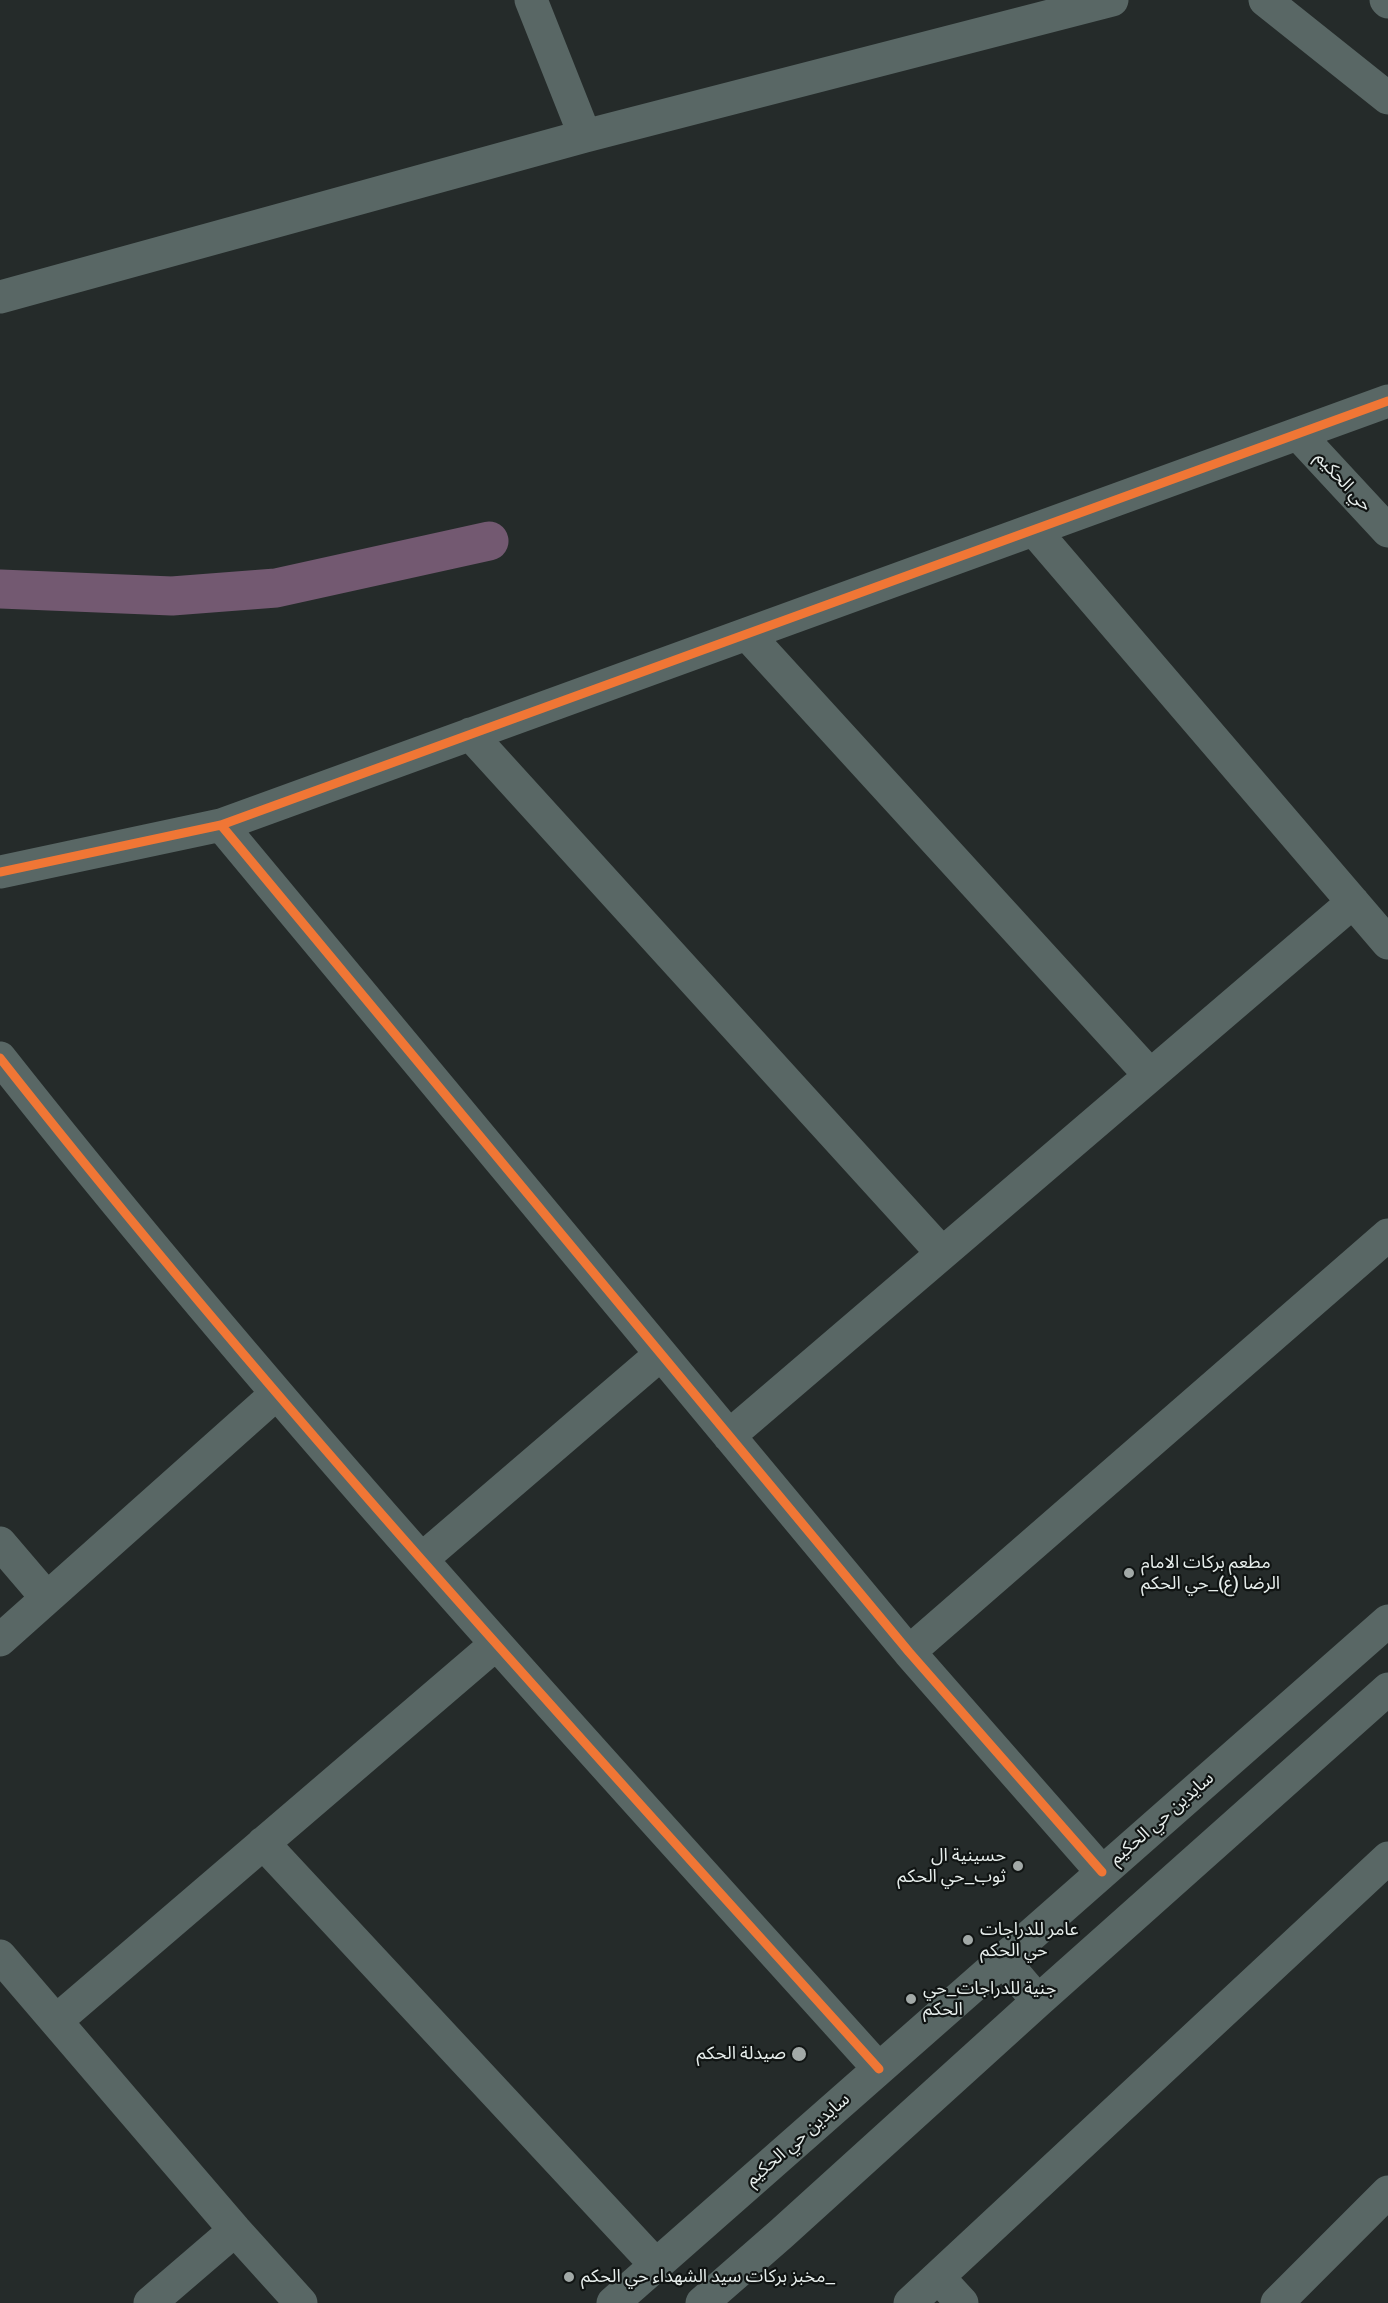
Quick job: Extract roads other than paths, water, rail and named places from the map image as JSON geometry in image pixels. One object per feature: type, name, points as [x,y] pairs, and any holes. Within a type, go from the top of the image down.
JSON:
[{"type":"street","points":[[531,0],[585,136]]},
{"type":"street","points":[[0,297],[585,136],[1112,0]]},
{"type":"street","points":[[1265,0],[1388,98]]},
{"type":"street","points":[[0,872],[221,825],[1388,401]]},
{"type":"street","name":"حي الحكيم","points":[[1298,434],[1388,531]]},
{"type":"street","points":[[1034,530],[1388,943]]},
{"type":"street","points":[[747,634],[1150,1075]]},
{"type":"street","points":[[470,734],[942,1254]]},
{"type":"street","points":[[221,825],[909,1652],[1102,1872]]},
{"type":"street","points":[[729,1436],[1353,902]]},
{"type":"street","points":[[0,1058],[276,1394],[495,1644],[879,2069]]},
{"type":"street","points":[[909,1652],[1388,1235]]},
{"type":"street","points":[[422,1559],[661,1354]]},
{"type":"street","points":[[0,1640],[276,1394]]},
{"type":"street","points":[[0,1543],[47,1598]]},
{"type":"street","name":"سايدين حي الحكيم","points":[[613,2303],[1388,1620]]},
{"type":"street","points":[[56,2021],[495,1644]]},
{"type":"street","points":[[702,2303],[1388,1689]]},
{"type":"street","points":[[263,1844],[656,2265]]},
{"type":"street","points":[[910,2303],[1388,1858]]},
{"type":"street","points":[[0,1956],[235,2230],[301,2303]]},
{"type":"street","points":[[1003,1960],[1038,2001]]},
{"type":"street","points":[[1277,2303],[1388,2192]]},
{"type":"street","points":[[150,2303],[235,2230]]},
{"type":"street","points":[[938,2277],[962,2303]]},
{"type":"waterway","points":[[0,589],[172,596],[276,588],[489,541]]},
{"type":"place","name":"مطعم بركات الامام الرضا (ع)_حي الحكم","points":[[1129,1573]]},
{"type":"place","name":"حسينية ال ثوب_حي الحكم","points":[[1018,1866]]},
{"type":"place","name":"عامر للدراجات حي الحكم","points":[[968,1940]]},
{"type":"place","name":"جنية للدراجات_حي الحكم","points":[[911,1999]]},
{"type":"place","name":"صيدلة الحكم","points":[[799,2054]]},
{"type":"place","name":"مخبز بركات سيد الشهداء حي الحكم_","points":[[569,2277]]}]
